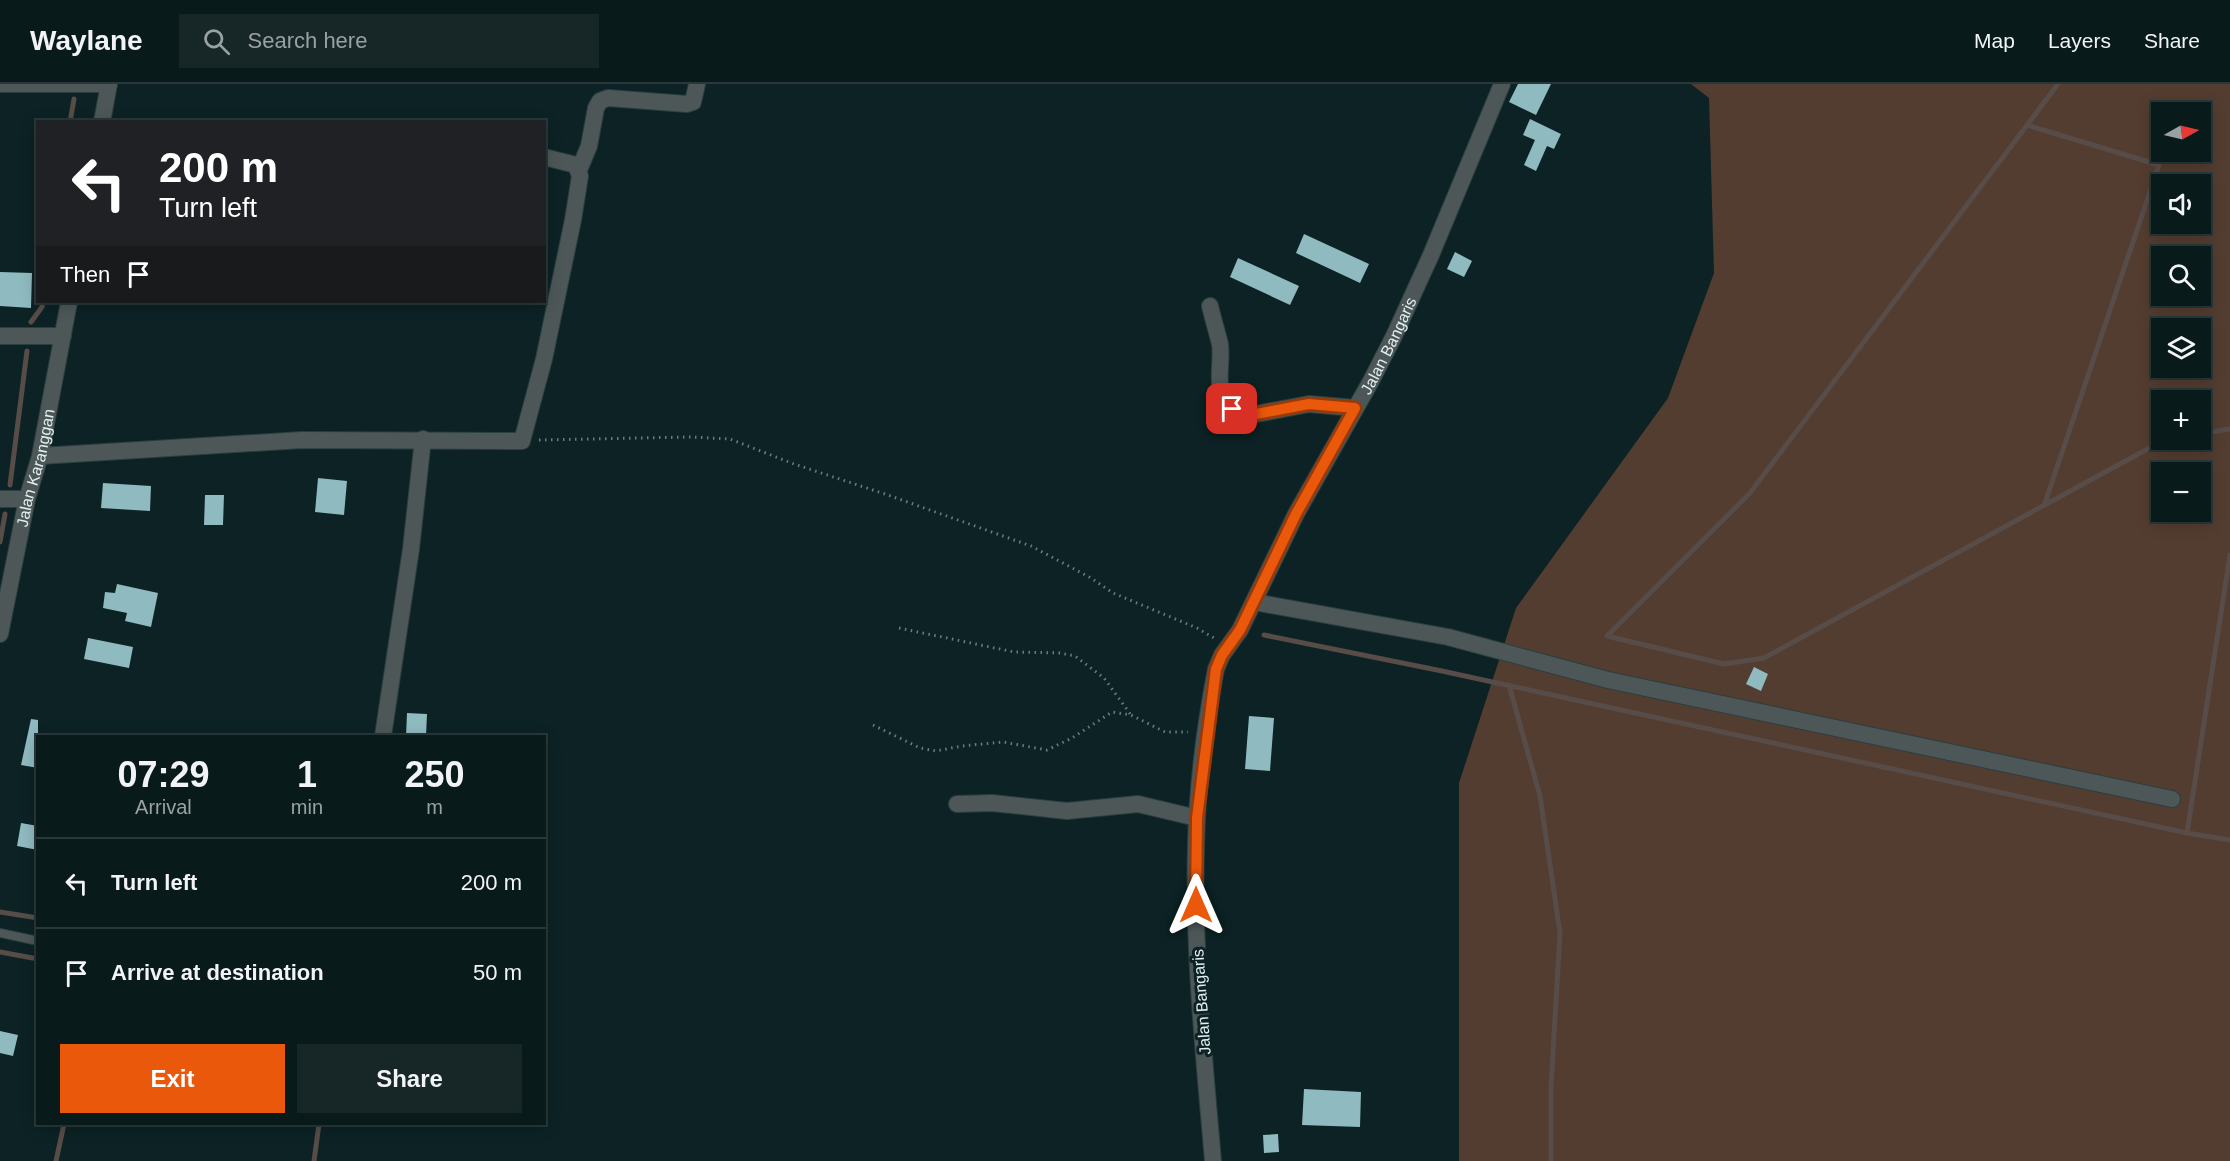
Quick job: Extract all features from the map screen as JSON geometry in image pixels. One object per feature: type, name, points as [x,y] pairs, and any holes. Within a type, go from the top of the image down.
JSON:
[{"type":"street","points":[[0,84],[109,84],[102,120]]},
{"type":"street","points":[[579,170],[589,146],[596,108],[600,101],[608,98],[687,104],[693,102],[697,84]]},
{"type":"street","name":"Jalan Bangaris","points":[[1213,1161],[1196,943],[1197,818],[1216,669],[1228,646],[1240,630],[1296,514],[1394,336],[1431,255],[1502,84]]},
{"type":"street","points":[[40,456],[302,440],[522,441],[544,359],[580,176],[576,165],[546,158]]},
{"type":"street","name":"Jalan Karanggan","points":[[0,634],[27,499],[40,456],[69,303]]},
{"type":"street","points":[[1210,306],[1220,346],[1220,387],[1222,396],[1232,409],[1256,414],[1309,404],[1355,408]]},
{"type":"street","points":[[0,336],[63,336]]},
{"type":"street","points":[[383,735],[411,549],[423,439]]},
{"type":"street","points":[[0,499],[27,499]]},
{"type":"street","points":[[1254,602],[1448,637],[1608,680],[2172,799]]},
{"type":"street","points":[[957,804],[992,802],[1067,811],[1138,804],[1197,818]]},
{"type":"lane","points":[[0,933],[36,942]]},
{"type":"path","points":[[522,441],[690,437],[730,439],[794,464],[1031,546],[1091,578],[1113,593],[1197,628],[1228,646]]},
{"type":"path","points":[[899,627],[1014,652],[1060,653],[1075,656],[1104,678],[1131,715]]},
{"type":"path","points":[[873,724],[920,748],[936,751],[1003,742],[1047,750],[1072,738],[1112,712],[1131,715],[1165,732],[1207,729]]},
{"type":"shaded area","points":[[1691,84],[2230,84],[2230,1161],[1459,1161],[1459,783],[1516,608],[1668,398],[1714,273],[1709,98]]},
{"type":"building","points":[[1518,84],[1551,84],[1536,115],[1509,102]]},
{"type":"building","points":[[1530,119],[1561,134],[1554,149],[1547,146],[1536,171],[1524,165],[1535,140],[1523,135]]},
{"type":"building","points":[[1304,234],[1369,264],[1360,283],[1296,253]]},
{"type":"building","points":[[1455,252],[1472,261],[1464,277],[1447,269]]},
{"type":"building","points":[[1238,258],[1299,286],[1290,305],[1230,277]]},
{"type":"building","points":[[0,272],[32,273],[31,308],[0,306]]},
{"type":"building","points":[[318,478],[347,481],[344,515],[315,512]]},
{"type":"building","points":[[103,483],[151,486],[150,511],[101,508]]},
{"type":"building","points":[[205,495],[224,495],[223,525],[204,525]]},
{"type":"building","points":[[117,584],[158,593],[151,627],[125,621],[127,613],[103,608],[105,592],[115,593]]},
{"type":"building","points":[[88,638],[133,647],[129,668],[84,659]]},
{"type":"building","points":[[1754,667],[1768,674],[1761,691],[1746,684]]},
{"type":"building","points":[[407,713],[427,714],[426,735],[406,735]]},
{"type":"building","points":[[1249,716],[1274,718],[1270,771],[1245,769]]},
{"type":"building","points":[[31,719],[38,720],[36,768],[21,765]]},
{"type":"building","points":[[21,823],[36,826],[36,850],[17,846]]},
{"type":"building","points":[[0,1031],[18,1035],[13,1056],[0,1053]]},
{"type":"building","points":[[1304,1089],[1361,1092],[1360,1127],[1302,1125]]},
{"type":"building","points":[[1278,1134],[1279,1152],[1264,1153],[1263,1135]]},
{"type":"waterway","points":[[2058,84],[1750,493],[1607,636],[1724,664],[1764,658],[2151,447]]},
{"type":"waterway","points":[[70,120],[74,99]]},
{"type":"waterway","points":[[2027,125],[2159,165],[2045,503]]},
{"type":"waterway","points":[[31,322],[43,303]]},
{"type":"waterway","points":[[10,485],[27,351]]},
{"type":"waterway","points":[[2211,432],[2230,429]]},
{"type":"waterway","points":[[0,542],[5,514]]},
{"type":"waterway","points":[[1264,635],[1442,671],[2187,833],[2230,555]]},
{"type":"waterway","points":[[1509,685],[1540,796],[1560,933],[1551,1086],[1551,1161]]},
{"type":"waterway","points":[[2187,833],[2230,840]]},
{"type":"waterway","points":[[0,912],[36,918]]},
{"type":"waterway","points":[[0,952],[36,959]]},
{"type":"waterway","points":[[56,1161],[64,1125]]},
{"type":"waterway","points":[[314,1161],[319,1125]]},
{"type":"route","points":[[1196,905],[1197,818],[1216,669],[1222,655],[1240,630],[1296,514],[1355,408],[1309,404],[1256,414],[1232,409]]}]
